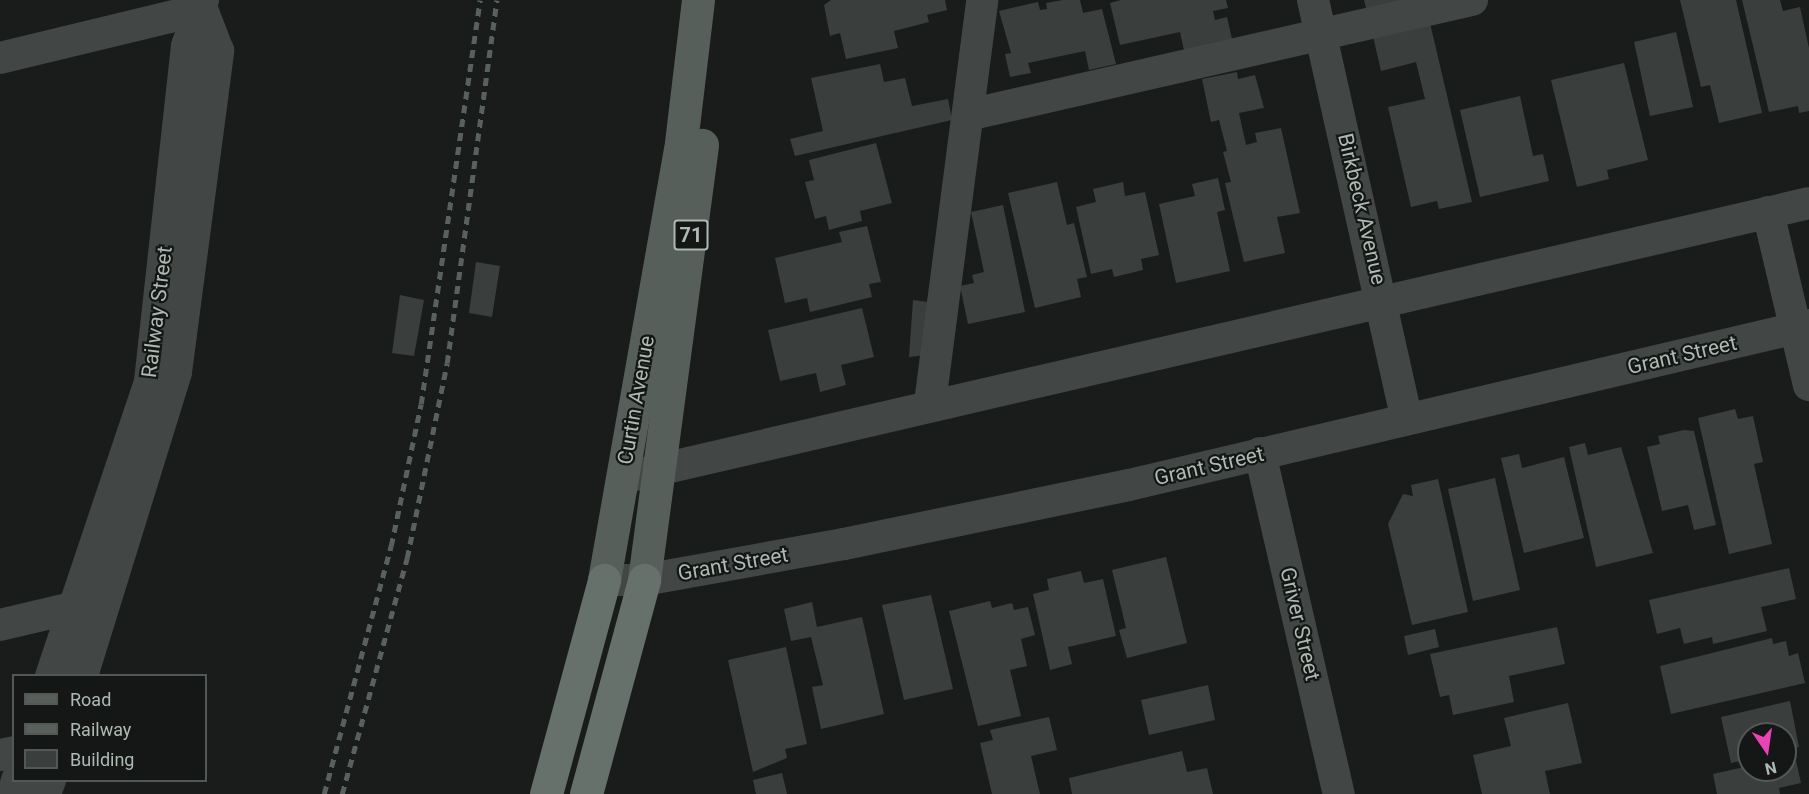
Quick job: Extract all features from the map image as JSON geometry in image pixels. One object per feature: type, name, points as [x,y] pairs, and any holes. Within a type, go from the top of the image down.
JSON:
[{"type":"highway","name":"Curtin Avenue","points":[[546,794],[604,580]]},
{"type":"highway","name":"Curtin Avenue","points":[[586,794],[644,580]]},
{"type":"main road","name":"Curtin Avenue","points":[[604,580],[680,151],[698,0]]},
{"type":"main road","name":"Curtin Avenue","points":[[644,580],[662,469],[721,0]]},
{"type":"street","points":[[930,403],[982,0]]},
{"type":"street","name":"Birkbeck Avenue","points":[[1313,0],[1383,298],[1407,419]]},
{"type":"street","points":[[968,115],[1472,0]]},
{"type":"street","points":[[0,58],[202,4]]},
{"type":"street","name":"Railway Street","points":[[82,674],[176,372],[218,51],[202,4]]},
{"type":"street","name":"Railway Street","points":[[51,674],[150,381],[187,46],[202,4]]},
{"type":"street","points":[[623,478],[930,403],[1383,298],[1809,203]]},
{"type":"street","points":[[1768,212],[1802,327],[1809,385]]},
{"type":"street","name":"Grant Street","points":[[604,580],[644,580],[844,544],[1260,453],[1802,327]]},
{"type":"street","name":"Griver Street","points":[[1260,453],[1339,794]]},
{"type":"street","points":[[0,625],[104,600]]},
{"type":"building","points":[[831,0],[945,0],[947,10],[927,15],[929,22],[894,31],[898,48],[846,59],[840,33],[830,36],[824,5]]},
{"type":"building","points":[[1080,0],[1083,13],[1102,9],[1116,64],[1089,70],[1085,51],[1028,63],[1031,73],[1010,77],[1005,54],[1011,53],[999,11],[1038,2],[1040,10],[1047,9],[1046,3]]},
{"type":"building","points":[[1121,0],[1226,0],[1228,8],[1213,11],[1215,20],[1227,17],[1232,39],[1184,50],[1180,32],[1120,45],[1110,3]]},
{"type":"building","points":[[1364,0],[1411,0],[1367,12]]},
{"type":"building","points":[[1680,0],[1736,0],[1762,113],[1719,123],[1710,85],[1701,87]]},
{"type":"building","points":[[1742,0],[1780,0],[1783,11],[1800,7],[1809,48],[1809,111],[1799,113],[1798,106],[1769,112]]},
{"type":"building","points":[[1430,23],[1472,202],[1439,209],[1437,201],[1411,207],[1388,107],[1425,99],[1416,62],[1381,71],[1373,36]]},
{"type":"building","points":[[1676,32],[1693,107],[1650,116],[1634,42]]},
{"type":"building","points":[[1624,63],[1648,160],[1607,170],[1609,179],[1577,187],[1551,80]]},
{"type":"building","points":[[880,64],[884,82],[905,78],[912,106],[948,99],[952,120],[795,156],[790,139],[823,131],[811,78]]},
{"type":"building","points":[[1237,72],[1238,79],[1255,75],[1264,108],[1239,113],[1246,145],[1257,142],[1255,133],[1281,128],[1300,213],[1277,217],[1285,253],[1244,262],[1225,183],[1231,182],[1223,152],[1227,151],[1219,120],[1211,122],[1202,79]]},
{"type":"building","points":[[1520,96],[1533,156],[1543,154],[1549,181],[1480,197],[1460,110]]},
{"type":"building","points":[[876,143],[892,203],[860,211],[862,221],[829,230],[826,216],[815,219],[805,182],[814,180],[809,160]]},
{"type":"building","points":[[1218,178],[1225,210],[1217,212],[1230,271],[1176,283],[1159,204],[1195,196],[1192,184]]},
{"type":"building","points":[[1057,182],[1067,225],[1074,223],[1087,277],[1077,279],[1081,297],[1035,308],[1008,193]]},
{"type":"building","points":[[1123,182],[1125,196],[1145,192],[1159,255],[1141,259],[1143,270],[1114,277],[1112,269],[1091,274],[1076,207],[1096,202],[1093,189]]},
{"type":"building","points":[[1003,205],[1025,312],[968,324],[960,286],[974,283],[972,275],[984,272],[971,212]]},
{"type":"building","points":[[867,226],[881,282],[869,284],[872,297],[810,312],[807,298],[785,303],[775,258],[842,242],[839,232]]},
{"type":"building","points":[[476,262],[500,266],[492,317],[469,313]]},
{"type":"building","points":[[400,295],[424,300],[414,356],[392,353]]},
{"type":"building","points":[[913,300],[935,303],[928,355],[909,357]]},
{"type":"building","points":[[862,308],[874,357],[841,365],[846,385],[820,392],[816,373],[780,381],[768,330]]},
{"type":"building","points":[[1735,409],[1738,419],[1753,416],[1763,462],[1754,464],[1772,544],[1729,554],[1698,418]]},
{"type":"building","points":[[1684,430],[1694,431],[1716,525],[1694,530],[1688,505],[1662,511],[1647,447],[1660,444],[1658,436]]},
{"type":"building","points":[[1585,443],[1588,455],[1621,447],[1653,553],[1596,567],[1569,447]]},
{"type":"building","points":[[1519,454],[1522,468],[1564,457],[1584,538],[1524,553],[1501,458]]},
{"type":"building","points":[[1495,478],[1520,590],[1473,601],[1448,489]]},
{"type":"building","points":[[1438,479],[1468,612],[1412,625],[1388,524],[1403,494],[1413,496],[1411,485]]},
{"type":"building","points":[[1166,557],[1187,643],[1127,658],[1119,630],[1126,628],[1112,570]]},
{"type":"building","points":[[1789,568],[1796,599],[1761,607],[1767,631],[1713,644],[1712,637],[1684,644],[1680,628],[1657,634],[1649,600]]},
{"type":"building","points":[[1081,571],[1084,583],[1103,579],[1116,636],[1068,647],[1072,664],[1050,670],[1033,594],[1049,590],[1047,579]]},
{"type":"building","points":[[931,595],[953,689],[904,700],[882,605]]},
{"type":"building","points":[[990,601],[992,608],[1012,603],[1014,610],[1028,607],[1035,635],[1021,639],[1027,666],[1010,670],[1021,716],[978,726],[949,611]]},
{"type":"building","points":[[812,602],[817,627],[862,617],[884,714],[821,729],[812,687],[823,685],[811,637],[791,641],[784,609]]},
{"type":"building","points":[[1557,627],[1565,664],[1509,676],[1514,702],[1453,715],[1449,695],[1440,697],[1430,654]]},
{"type":"building","points":[[1435,629],[1439,647],[1408,655],[1404,636]]},
{"type":"building","points":[[1772,638],[1773,644],[1786,641],[1789,656],[1798,653],[1805,683],[1671,714],[1660,666]]},
{"type":"building","points":[[786,647],[807,744],[785,749],[787,758],[753,772],[728,660]]},
{"type":"building","points":[[1208,685],[1215,720],[1149,735],[1141,700]]},
{"type":"building","points":[[1790,701],[1794,722],[1737,722],[1737,762],[1731,763],[1721,717]]},
{"type":"building","points":[[1568,703],[1582,763],[1545,771],[1550,794],[1482,794],[1473,755],[1511,746],[1504,718]]},
{"type":"building","points":[[1049,717],[1057,750],[1031,756],[1040,794],[992,794],[980,743],[993,740],[990,730]]},
{"type":"building","points":[[1182,751],[1187,772],[1207,768],[1213,794],[1072,794],[1069,778]]},
{"type":"building","points":[[1797,765],[1801,783],[1779,788],[1780,794],[1717,794],[1713,774],[1737,769],[1737,782],[1797,782]]},
{"type":"building","points":[[782,773],[787,794],[756,794],[753,780]]},
{"type":"railway","points":[[324,794],[391,546],[421,404],[480,0]]},
{"type":"railway","points":[[342,794],[407,558],[447,363],[497,0]]}]
